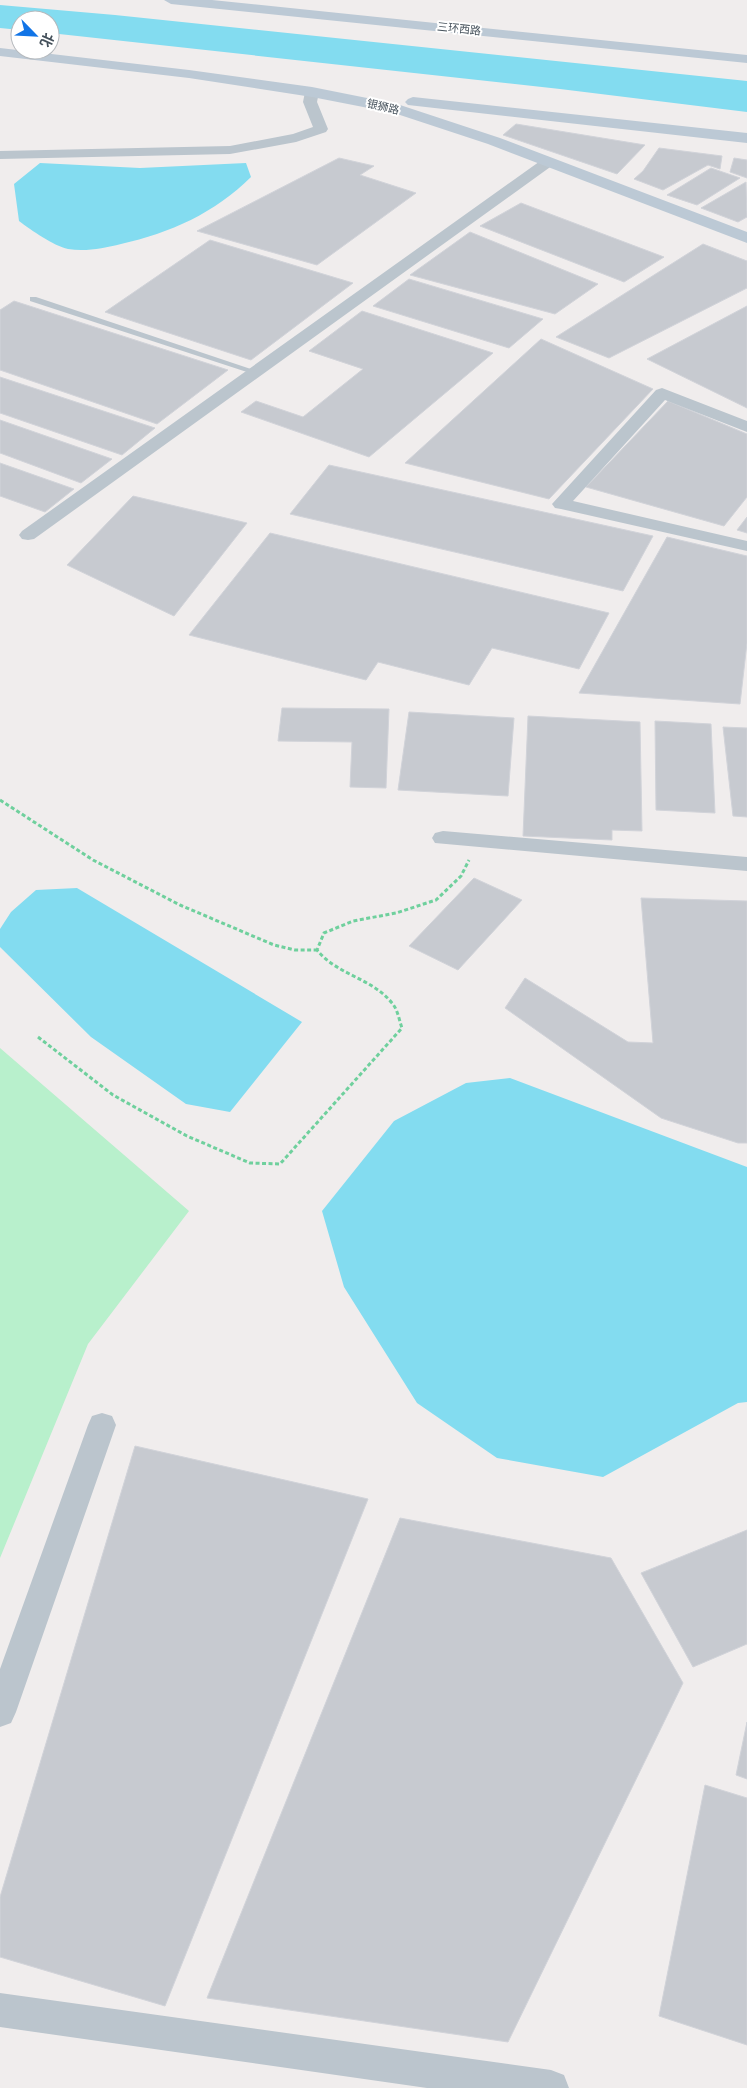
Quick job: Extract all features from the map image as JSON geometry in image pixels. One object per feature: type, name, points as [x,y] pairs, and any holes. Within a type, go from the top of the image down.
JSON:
[{"type":"main road","name":"三环西路","points":[[171,0],[747,59]]},
{"type":"main road","name":"三环西路","points":[[250,0],[747,51]]},
{"type":"main road","name":"银狮路","points":[[0,52],[189,74],[312,92],[397,109],[494,141],[747,238]]},
{"type":"main road","points":[[312,92],[747,138]]},
{"type":"street","points":[[0,155],[230,150],[296,138],[322,129],[310,102],[312,92]]},
{"type":"street","points":[[28,535],[548,162]]},
{"type":"street","points":[[747,427],[662,393],[561,504],[747,546]]},
{"type":"street","points":[[443,838],[747,864]]},
{"type":"street","points":[[0,1712],[102,1425]]},
{"type":"street","points":[[0,2010],[551,2088]]},
{"type":"lane","points":[[33,299],[256,372]]},
{"type":"path","points":[[0,800],[22,812],[92,859],[148,890],[264,942],[300,952],[317,950]]},
{"type":"path","points":[[317,950],[324,933],[353,921],[396,913],[436,900],[461,876],[477,841]]},
{"type":"path","points":[[38,1037],[113,1094],[187,1136],[250,1163],[280,1164],[402,1028],[394,1004],[376,987],[324,961],[317,950]]},
{"type":"green space","points":[[0,1048],[189,1211],[88,1344],[0,1558]]},
{"type":"water","points":[[0,5],[58,10],[10,10],[10,29],[0,28]]},
{"type":"water","points":[[60,10],[747,81],[747,112],[560,89],[60,34]]},
{"type":"water","points":[[40,163],[140,168],[246,163],[251,177],[222,201],[191,220],[139,239],[95,249],[75,250],[56,245],[19,221],[14,184]]},
{"type":"water","points":[[77,888],[302,1022],[230,1112],[186,1104],[91,1037],[0,947],[0,929],[11,912],[36,890]]},
{"type":"water","points":[[510,1078],[747,1167],[747,1402],[738,1403],[603,1477],[497,1458],[417,1403],[344,1287],[322,1211],[394,1121],[466,1083]]},
{"type":"building","points":[[516,124],[645,145],[617,174],[503,135]]},
{"type":"building","points":[[659,148],[722,156],[720,169],[708,165],[663,190],[634,179],[643,171]]},
{"type":"building","points":[[339,158],[374,166],[360,175],[416,193],[317,265],[197,231]]},
{"type":"building","points":[[734,158],[747,160],[747,178],[730,172]]},
{"type":"building","points":[[711,168],[740,178],[697,205],[667,195]]},
{"type":"building","points":[[746,182],[747,217],[738,222],[701,208]]},
{"type":"building","points":[[521,203],[664,257],[624,282],[480,226]]},
{"type":"building","points":[[470,232],[598,284],[555,314],[410,275]]},
{"type":"building","points":[[210,240],[353,283],[251,360],[105,312]]},
{"type":"building","points":[[703,244],[747,261],[747,288],[609,358],[556,337]]},
{"type":"building","points":[[409,279],[543,319],[509,348],[373,306]]},
{"type":"building","points":[[14,301],[228,370],[157,424],[0,370],[0,310]]},
{"type":"building","points":[[747,306],[747,408],[647,359]]},
{"type":"building","points":[[362,311],[493,353],[369,457],[241,412],[256,401],[303,417],[363,369],[309,351]]},
{"type":"building","points":[[541,339],[653,389],[549,499],[405,463]]},
{"type":"building","points":[[0,377],[155,428],[122,455],[0,413]]},
{"type":"building","points":[[668,401],[747,434],[747,497],[724,526],[586,487]]},
{"type":"building","points":[[0,420],[112,459],[81,483],[0,453]]},
{"type":"building","points":[[0,463],[74,489],[45,512],[0,496]]},
{"type":"building","points":[[329,465],[653,536],[623,591],[290,514]]},
{"type":"building","points":[[133,496],[247,523],[174,616],[67,565]]},
{"type":"building","points":[[747,517],[747,533],[737,530]]},
{"type":"building","points":[[270,533],[609,613],[579,669],[492,648],[469,685],[378,662],[366,680],[189,635]]},
{"type":"building","points":[[667,537],[747,556],[747,643],[740,704],[579,693]]},
{"type":"building","points":[[282,708],[389,709],[386,788],[350,787],[352,742],[278,741]]},
{"type":"building","points":[[409,712],[514,718],[508,796],[398,790]]},
{"type":"building","points":[[528,716],[640,722],[642,831],[612,830],[612,840],[523,836]]},
{"type":"building","points":[[655,721],[711,724],[715,813],[656,810]]},
{"type":"building","points":[[723,727],[747,728],[747,817],[733,816]]},
{"type":"building","points":[[474,878],[522,900],[458,970],[409,946]]},
{"type":"building","points":[[641,898],[747,901],[747,1143],[738,1143],[661,1118],[505,1008],[525,978],[628,1042],[653,1043]]},
{"type":"building","points":[[135,1446],[368,1499],[165,2006],[0,1957],[0,1897]]},
{"type":"building","points":[[400,1518],[611,1558],[683,1683],[508,2042],[207,1998]]},
{"type":"building","points":[[747,1530],[747,1644],[693,1667],[641,1573]]},
{"type":"building","points":[[747,1722],[747,1779],[736,1775]]},
{"type":"building","points":[[705,1785],[747,1798],[747,2045],[659,2016]]}]
